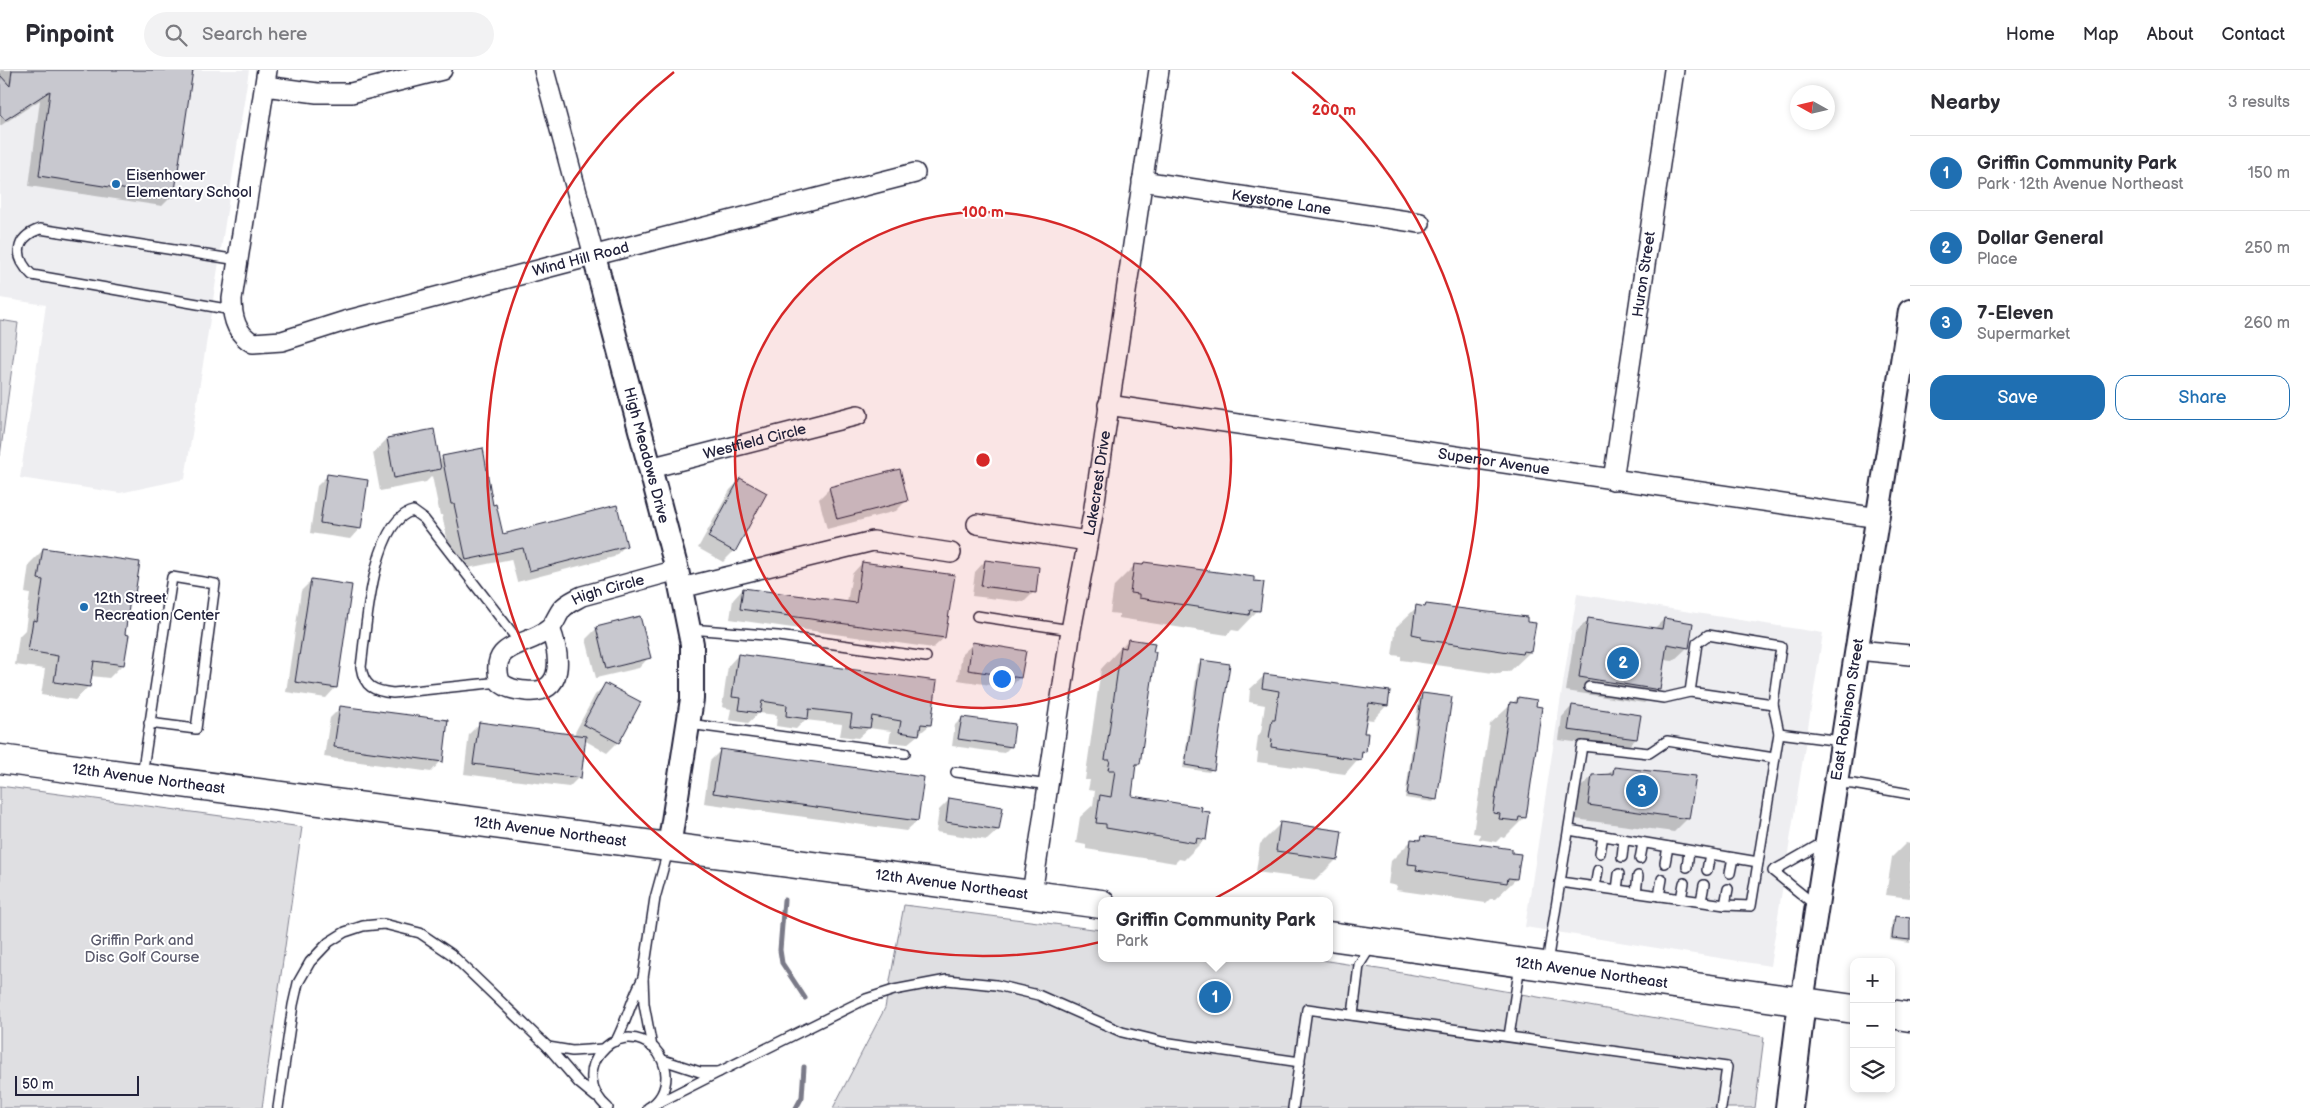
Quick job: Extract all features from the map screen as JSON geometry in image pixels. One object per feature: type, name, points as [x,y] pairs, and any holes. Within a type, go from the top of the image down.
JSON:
[{"type":"main road","name":"12th Avenue Northeast","points":[[0,759],[1098,904]]},
{"type":"main road","name":"12th Avenue Northeast","points":[[1333,937],[1850,1008]]},
{"type":"main road","name":"East Robinson Street","points":[[1789,1108],[1802,1002]]},
{"type":"main road","points":[[1895,1015],[1910,1017]]},
{"type":"street","points":[[232,310],[266,78],[317,93],[351,92],[442,70]]},
{"type":"street","name":"High Meadows Drive","points":[[544,70],[679,579],[690,629],[693,674],[689,724],[669,846]]},
{"type":"street","name":"Lakecrest Drive","points":[[1032,894],[1071,630],[1093,514],[1159,70]]},
{"type":"street","name":"Huron Street","points":[[1613,480],[1674,70]]},
{"type":"street","name":"Wind Hill Road","points":[[232,310],[237,327],[247,340],[261,344],[282,341],[345,321],[916,173]]},
{"type":"street","name":"Keystone Lane","points":[[1142,181],[1420,223]]},
{"type":"street","name":"East Robinson Street","points":[[1802,1002],[1834,783],[1879,518],[1910,312]]},
{"type":"street","name":"Superior Avenue","points":[[1108,405],[1879,518]]},
{"type":"street","name":"Westfield Circle","points":[[650,468],[858,414]]},
{"type":"street","points":[[977,524],[1087,541]]},
{"type":"street","name":"High Circle","points":[[500,682],[497,667],[503,653],[550,628],[562,609],[582,596],[873,541],[950,552]]},
{"type":"street","points":[[500,682],[514,689],[536,692],[549,687],[554,681],[558,659],[555,640],[550,628]]},
{"type":"street","points":[[1857,650],[1910,655]]},
{"type":"lane","points":[[232,310],[32,275],[20,261],[19,251],[22,240],[30,232],[40,229],[238,260]]},
{"type":"lane","points":[[500,682],[393,693],[377,691],[367,686],[362,677],[361,666],[377,558],[384,540],[401,516],[413,511],[424,519],[520,643]]},
{"type":"lane","points":[[142,778],[150,723],[172,577],[215,584],[196,729],[150,723]]},
{"type":"lane","points":[[978,616],[1071,630]]},
{"type":"lane","points":[[690,629],[778,636],[926,657]]},
{"type":"lane","points":[[1560,882],[1725,905],[1752,906],[1778,733],[1773,704],[1781,647],[1708,635],[1697,643],[1690,692]]},
{"type":"lane","points":[[1590,687],[1664,698],[1690,692],[1773,704]]},
{"type":"lane","points":[[689,724],[905,753]]},
{"type":"lane","points":[[1778,733],[1842,741]]},
{"type":"lane","points":[[1547,966],[1582,746],[1649,753],[1667,741],[1774,758]]},
{"type":"lane","points":[[956,772],[1049,785]]},
{"type":"lane","points":[[1834,783],[1853,784],[1910,794]]},
{"type":"lane","points":[[1569,830],[1733,858],[1758,865],[1773,871],[1816,906]]},
{"type":"lane","points":[[1600,853],[1603,836]]},
{"type":"lane","points":[[1622,857],[1624,839]]},
{"type":"lane","points":[[1773,871],[1826,841]]},
{"type":"lane","points":[[1640,859],[1643,843]]},
{"type":"lane","points":[[652,1048],[644,1004],[643,978],[655,898],[669,846]]},
{"type":"lane","points":[[1665,863],[1668,847]]},
{"type":"lane","points":[[1686,867],[1689,850]]},
{"type":"lane","points":[[1707,870],[1710,854]]},
{"type":"lane","points":[[1730,873],[1733,858]]},
{"type":"lane","points":[[1595,887],[1598,870]]},
{"type":"lane","points":[[1617,890],[1619,874]]},
{"type":"lane","points":[[1636,892],[1638,876]]},
{"type":"lane","points":[[1659,896],[1662,879]]},
{"type":"lane","points":[[1681,899],[1684,883]]},
{"type":"lane","points":[[1701,902],[1704,885]]},
{"type":"lane","points":[[1725,905],[1728,889]]},
{"type":"lane","points":[[278,1108],[293,1005],[298,983],[310,962],[329,942],[345,932],[363,926],[384,924],[400,926],[427,937],[451,954],[548,1047],[579,1083],[608,1108]]},
{"type":"lane","points":[[1353,1015],[1359,965],[1373,942]]},
{"type":"lane","points":[[1509,1036],[1520,962]]},
{"type":"lane","points":[[616,1041],[628,1018],[633,997],[643,978]]},
{"type":"lane","points":[[649,1108],[866,1000],[894,990],[947,980],[996,985],[1038,995],[1122,1032],[1163,1042],[1300,1062]]},
{"type":"lane","points":[[1293,1108],[1307,1008],[1727,1067],[1721,1108]]},
{"type":"lane","points":[[599,1100],[593,1088],[591,1076],[593,1064],[604,1049],[616,1041],[633,1039],[645,1042],[652,1048],[663,1060],[666,1072],[666,1084],[661,1095],[649,1108]]},
{"type":"lane","points":[[548,1047],[572,1051],[604,1049]]},
{"type":"lane","points":[[663,1060],[700,1072],[719,1072]]},
{"type":"shaded area","name":"Eisenhower Elementary School","points":[[0,70],[249,70],[185,479],[120,493],[20,478],[46,305],[0,298]]},
{"type":"shaded area","points":[[1577,594],[1823,633],[1770,966],[1525,927]]},
{"type":"green space","points":[[0,320],[18,323],[0,456]]},
{"type":"green space","name":"Griffin Park and Disc Golf Course","points":[[0,786],[302,827],[262,1108],[0,1108]]},
{"type":"green space","points":[[904,905],[1098,930],[1098,962],[1333,962],[1764,1037],[1755,1108],[833,1108],[885,1008]]},
{"type":"building","points":[[12,70],[193,70],[174,197],[39,176],[50,91],[5,120],[0,114],[0,75],[10,86]]},
{"type":"building","points":[[434,429],[441,469],[394,478],[387,438]]},
{"type":"building","points":[[483,448],[493,505],[496,504],[503,534],[617,505],[627,546],[529,571],[523,548],[466,560],[454,504],[451,504],[442,456]]},
{"type":"building","points":[[900,469],[908,501],[837,519],[829,487]]},
{"type":"building","points":[[327,474],[368,480],[361,529],[320,523]]},
{"type":"building","points":[[740,478],[767,493],[735,552],[708,537]]},
{"type":"building","name":"12th Street Recreation Center","points":[[43,548],[140,562],[135,594],[131,593],[125,634],[129,635],[124,665],[94,661],[90,687],[54,682],[58,656],[28,651],[33,620],[37,621],[43,580],[38,579]]},
{"type":"building","points":[[985,560],[1039,567],[1036,593],[981,586]]},
{"type":"building","points":[[862,562],[955,575],[945,638],[740,609],[743,588],[856,603]]},
{"type":"building","points":[[1144,562],[1254,577],[1254,581],[1264,582],[1260,611],[1250,610],[1249,615],[1139,598],[1139,594],[1130,593],[1134,564],[1143,565]]},
{"type":"building","points":[[311,579],[352,585],[337,688],[295,682]]},
{"type":"building","points":[[1426,604],[1527,617],[1527,622],[1536,623],[1531,652],[1523,651],[1522,654],[1421,639],[1421,636],[1412,634],[1416,605],[1425,607]]},
{"type":"building","points":[[640,616],[651,658],[606,669],[596,627]]},
{"type":"building","points":[[1588,618],[1662,629],[1664,618],[1693,623],[1689,648],[1667,644],[1660,690],[1579,677]]},
{"type":"building","points":[[1128,639],[1155,643],[1153,652],[1156,652],[1140,764],[1136,764],[1132,796],[1202,807],[1201,811],[1210,812],[1206,840],[1197,838],[1196,843],[1106,828],[1106,824],[1096,823],[1100,795],[1111,797],[1115,770],[1108,770],[1110,760],[1105,760],[1121,647],[1126,648]]},
{"type":"building","points":[[972,642],[1026,651],[1021,678],[968,670]]},
{"type":"building","points":[[738,654],[937,681],[931,725],[921,724],[919,735],[899,732],[901,721],[872,716],[870,728],[850,726],[852,714],[809,709],[808,719],[786,716],[787,705],[762,701],[760,713],[739,710],[741,698],[732,697]]},
{"type":"building","points":[[1201,660],[1230,664],[1214,770],[1185,765]]},
{"type":"building","points":[[1264,674],[1390,691],[1388,706],[1369,703],[1364,733],[1368,733],[1366,752],[1362,751],[1361,760],[1271,747],[1272,739],[1269,738],[1272,720],[1275,720],[1279,691],[1262,688]]},
{"type":"building","points":[[605,683],[641,702],[619,743],[583,724]]},
{"type":"building","points":[[1422,693],[1452,697],[1437,800],[1407,795]]},
{"type":"building","points":[[1518,697],[1537,700],[1536,706],[1542,707],[1526,818],[1519,817],[1518,821],[1499,819],[1500,814],[1493,813],[1510,702],[1517,703]]},
{"type":"building","points":[[1572,705],[1641,715],[1637,739],[1568,730]]},
{"type":"building","points":[[340,706],[448,720],[443,762],[334,747]]},
{"type":"building","points":[[962,717],[1015,724],[1012,747],[958,739]]},
{"type":"building","points":[[479,722],[586,736],[581,778],[473,764]]},
{"type":"building","points":[[720,749],[924,777],[918,821],[713,793]]},
{"type":"building","points":[[1614,767],[1696,776],[1689,819],[1588,805],[1592,775],[1613,774]]},
{"type":"building","points":[[949,798],[1003,807],[999,830],[946,822]]},
{"type":"building","points":[[1280,822],[1342,831],[1338,860],[1276,851]]},
{"type":"building","points":[[1421,836],[1512,849],[1512,853],[1521,854],[1517,879],[1508,878],[1507,883],[1416,870],[1417,865],[1408,864],[1411,839],[1420,840]]},
{"type":"building","points":[[1895,916],[1910,918],[1910,940],[1892,938]]},
{"type":"waterway","points":[[784,900],[780,950],[782,963],[805,998]]},
{"type":"waterway","points":[[796,1108],[802,1097],[804,1067]]},
{"type":"place","name":"Eisenhower Elementary School","points":[[116,184]]},
{"type":"place","name":"12th Street Recreation Center","points":[[84,607]]},
{"type":"place","name":"Dollar General","points":[[1623,663]]},
{"type":"place","name":"7-Eleven","points":[[1642,791]]},
{"type":"place","name":"Griffin Community Park","points":[[1215,997]]}]
